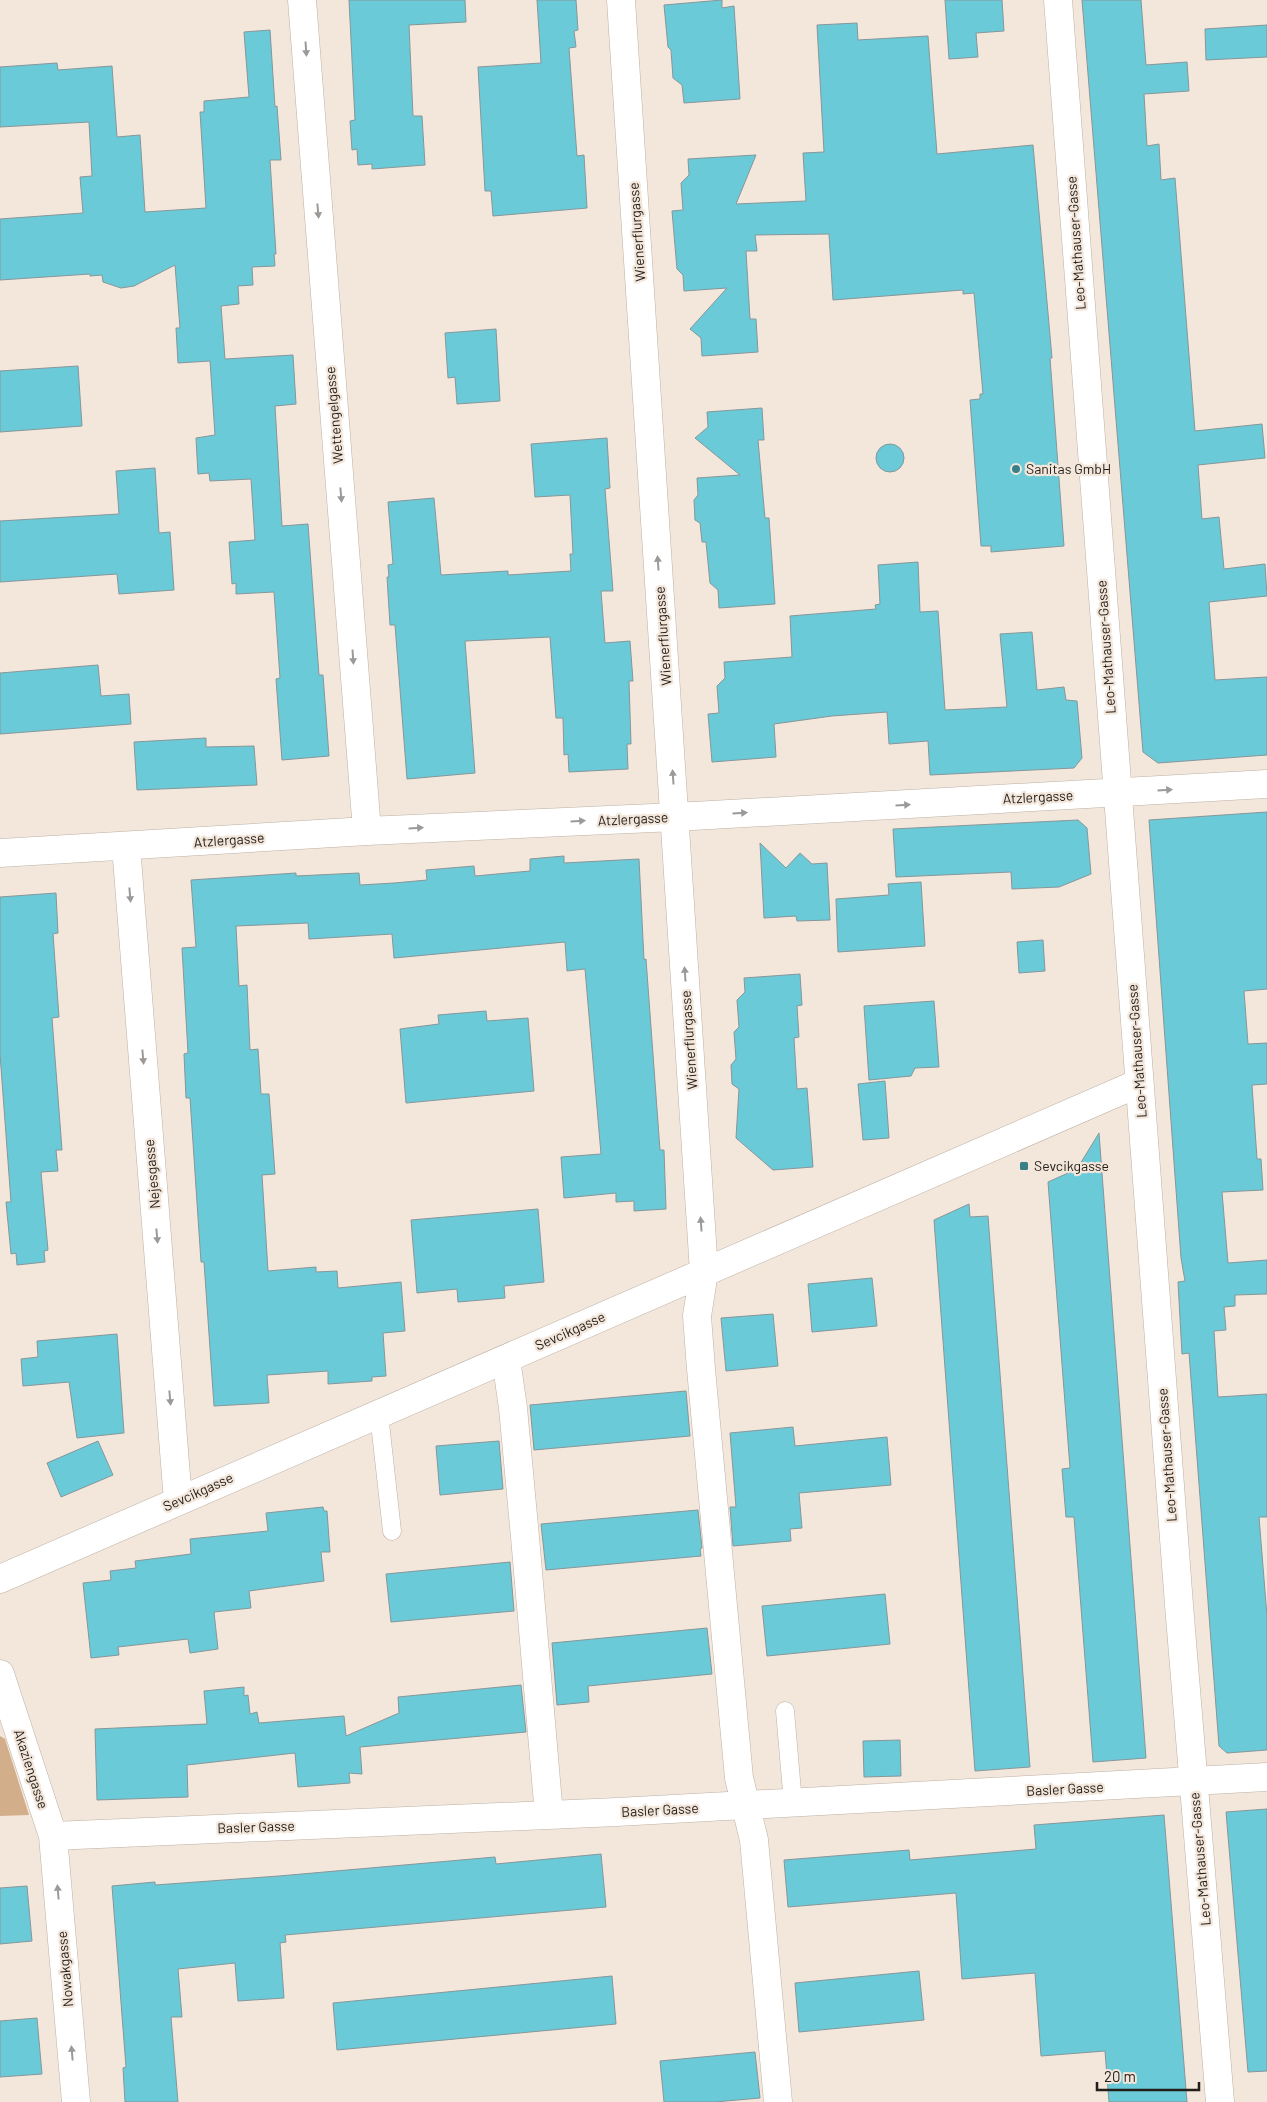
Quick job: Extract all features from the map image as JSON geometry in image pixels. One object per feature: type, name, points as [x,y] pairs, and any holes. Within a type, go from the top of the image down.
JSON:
[{"type":"street","name":"Wettengelgasse","points":[[302,0],[367,830]]},
{"type":"street","name":"Wienerflurgasse","points":[[621,0],[704,1272],[697,1316],[739,1778],[754,1840],[778,2102]]},
{"type":"street","name":"Leo-Mathauser-Gasse","points":[[1058,0],[1116,793],[1220,2102]]},
{"type":"street","name":"Atzlergasse","points":[[0,853],[367,830],[675,817],[1267,784]]},
{"type":"street","name":"Nejesgasse","points":[[126,846],[178,1501]]},
{"type":"street","name":"Sevcikgasse","points":[[0,1579],[1139,1083]]},
{"type":"street","points":[[506,1359],[518,1466],[549,1815]]},
{"type":"street","name":"Akaziengasse","points":[[0,1674],[53,1836]]},
{"type":"street","name":"Basler Gasse","points":[[53,1836],[549,1815],[1267,1777]]},
{"type":"street","name":"Nowakgasse","points":[[53,1836],[76,2102]]},
{"type":"lane","points":[[379,1414],[392,1531]]},
{"type":"lane","points":[[785,1711],[793,1803]]},
{"type":"shaded area","points":[[0,1736],[5,1739],[29,1815],[0,1816]]},
{"type":"building","points":[[349,0],[465,0],[466,22],[409,25],[413,116],[422,116],[425,165],[372,169],[372,164],[358,165],[357,149],[352,150],[350,121],[355,120]]},
{"type":"building","points":[[537,0],[576,0],[578,30],[574,31],[576,47],[569,48],[577,156],[584,155],[587,208],[493,216],[491,191],[485,191],[478,67],[541,63]]},
{"type":"building","points":[[722,0],[722,8],[734,6],[740,99],[684,103],[682,85],[673,78],[664,5]]},
{"type":"building","points":[[945,0],[1002,0],[1004,31],[976,33],[978,57],[949,59]]},
{"type":"building","points":[[1082,0],[1141,0],[1146,65],[1187,62],[1189,91],[1144,94],[1147,146],[1159,144],[1161,180],[1175,178],[1195,431],[1262,424],[1265,458],[1198,465],[1202,519],[1219,517],[1224,569],[1265,564],[1267,596],[1209,602],[1215,680],[1267,677],[1267,755],[1158,763],[1143,752]]},
{"type":"building","points":[[857,23],[858,40],[928,36],[937,154],[1033,145],[1052,358],[1050,358],[1064,546],[991,552],[991,546],[981,546],[970,400],[980,399],[980,394],[983,394],[974,293],[963,294],[963,290],[833,300],[829,234],[755,235],[757,251],[746,251],[750,319],[756,319],[758,352],[702,356],[701,338],[690,329],[727,288],[684,291],[683,275],[677,269],[672,211],[683,210],[681,183],[689,175],[688,159],[756,155],[736,204],[806,201],[803,153],[824,152],[817,25]]},
{"type":"building","points":[[1267,25],[1267,57],[1206,60],[1205,29]]},
{"type":"building","points":[[270,30],[275,107],[277,106],[281,160],[270,160],[276,254],[274,254],[275,266],[252,267],[253,285],[238,286],[239,304],[221,306],[225,359],[293,355],[296,404],[275,406],[282,526],[308,524],[319,675],[323,675],[329,756],[282,760],[276,679],[280,678],[274,592],[236,594],[236,583],[232,584],[229,542],[255,540],[251,479],[210,481],[209,473],[198,474],[196,438],[215,435],[210,361],[178,363],[176,328],[180,328],[175,265],[134,286],[121,288],[103,282],[102,275],[90,276],[90,274],[0,280],[0,219],[83,213],[80,177],[92,176],[89,122],[0,127],[0,67],[57,63],[58,70],[112,66],[117,137],[140,135],[145,212],[206,208],[200,112],[204,112],[204,101],[249,97],[244,32]]},
{"type":"building","points":[[496,329],[500,401],[457,404],[455,377],[448,378],[445,333]]},
{"type":"building","points":[[78,366],[82,426],[0,432],[0,371]]},
{"type":"building","points":[[762,408],[764,440],[758,440],[765,518],[769,518],[775,604],[719,608],[718,590],[710,583],[706,542],[702,542],[700,523],[695,520],[694,500],[698,495],[697,478],[740,475],[695,438],[708,427],[707,412]]},
{"type":"building","points":[[607,438],[610,488],[605,489],[613,591],[601,591],[605,643],[630,641],[633,681],[629,681],[631,744],[627,744],[628,769],[569,772],[568,754],[564,755],[563,718],[556,718],[550,637],[465,641],[475,773],[407,779],[395,625],[390,625],[387,577],[389,577],[388,565],[393,564],[388,502],[434,498],[441,575],[508,571],[508,575],[571,571],[570,554],[573,554],[570,495],[535,497],[531,444]]},
{"type":"building","points":[[890,444],[900,448],[904,458],[900,468],[890,472],[880,468],[876,458],[880,448]]},
{"type":"building","points":[[155,468],[159,533],[170,532],[174,590],[119,594],[117,574],[0,582],[0,521],[119,514],[116,471]]},
{"type":"building","points":[[918,562],[920,612],[938,611],[945,710],[1007,707],[1000,634],[1032,632],[1037,690],[1064,687],[1066,700],[1077,701],[1082,758],[1074,768],[930,775],[928,741],[889,744],[887,712],[832,716],[774,724],[776,757],[712,762],[708,714],[719,713],[717,686],[725,678],[724,662],[792,657],[790,616],[876,609],[875,605],[880,604],[878,565]]},
{"type":"building","points":[[98,665],[101,696],[129,694],[131,724],[0,734],[0,673]]},
{"type":"building","points":[[206,738],[206,747],[254,746],[257,785],[137,790],[134,742]]},
{"type":"building","points":[[1267,812],[1267,989],[1244,991],[1248,1044],[1267,1043],[1267,1084],[1252,1085],[1257,1159],[1261,1159],[1263,1190],[1222,1192],[1228,1263],[1267,1260],[1267,1294],[1235,1295],[1235,1306],[1224,1307],[1226,1330],[1214,1331],[1218,1397],[1267,1394],[1267,1517],[1259,1517],[1267,1616],[1267,1750],[1227,1753],[1219,1746],[1189,1353],[1182,1354],[1178,1282],[1185,1281],[1181,1258],[1149,820]]},
{"type":"building","points":[[1078,820],[1087,828],[1091,874],[1059,887],[1012,889],[1011,872],[896,877],[893,829]]},
{"type":"building","points":[[760,843],[786,868],[800,853],[812,864],[827,863],[830,920],[797,921],[796,916],[764,918]]},
{"type":"building","points":[[564,856],[564,863],[639,859],[644,960],[646,959],[660,1150],[664,1150],[666,1209],[634,1211],[634,1201],[616,1202],[616,1193],[564,1198],[561,1157],[601,1154],[585,969],[567,971],[565,942],[394,958],[392,934],[309,939],[308,923],[236,926],[239,986],[247,985],[250,1050],[258,1049],[261,1094],[269,1094],[275,1174],[262,1175],[268,1271],[316,1267],[316,1272],[337,1271],[338,1288],[401,1282],[405,1331],[383,1333],[386,1376],[372,1377],[372,1381],[328,1384],[328,1371],[267,1375],[269,1403],[214,1406],[204,1262],[201,1262],[190,1098],[186,1098],[184,1054],[188,1053],[182,948],[196,947],[191,880],[296,873],[296,876],[359,873],[360,885],[394,883],[427,880],[426,870],[474,866],[475,876],[530,871],[530,859]]},
{"type":"building","points":[[921,882],[925,946],[838,952],[836,899],[889,895],[888,884]]},
{"type":"building","points":[[56,893],[58,933],[53,934],[59,1017],[52,1018],[62,1150],[56,1150],[58,1171],[41,1172],[48,1250],[44,1251],[45,1262],[17,1265],[16,1253],[11,1254],[6,1202],[11,1202],[0,1054],[0,897]]},
{"type":"building","points":[[1043,940],[1045,971],[1019,973],[1017,942]]},
{"type":"building","points":[[800,974],[802,1005],[797,1006],[799,1037],[794,1038],[797,1089],[807,1088],[813,1167],[773,1170],[736,1138],[739,1089],[732,1084],[731,1065],[736,1059],[734,1032],[739,1027],[737,1000],[745,992],[744,978]]},
{"type":"building","points":[[934,1001],[939,1067],[915,1068],[911,1076],[869,1080],[864,1006]]},
{"type":"building","points":[[486,1011],[487,1021],[528,1018],[534,1091],[406,1103],[400,1029],[439,1024],[438,1015]]},
{"type":"building","points":[[885,1081],[889,1138],[863,1140],[858,1084]]},
{"type":"building","points":[[1099,1133],[1146,1758],[1093,1762],[1074,1517],[1066,1517],[1062,1469],[1070,1468],[1048,1182],[1077,1169]]},
{"type":"building","points":[[969,1204],[970,1217],[988,1216],[1030,1767],[975,1771],[934,1220]]},
{"type":"building","points":[[538,1209],[544,1282],[504,1286],[505,1298],[458,1302],[457,1289],[417,1293],[411,1220]]},
{"type":"building","points":[[872,1278],[877,1326],[812,1332],[808,1284]]},
{"type":"building","points":[[773,1314],[778,1366],[726,1371],[721,1318]]},
{"type":"building","points":[[117,1334],[124,1433],[77,1438],[69,1382],[23,1386],[21,1359],[38,1357],[37,1341]]},
{"type":"building","points":[[686,1391],[690,1436],[534,1450],[530,1405]]},
{"type":"building","points":[[793,1427],[795,1446],[887,1437],[891,1485],[799,1493],[802,1528],[790,1529],[791,1541],[733,1546],[730,1507],[736,1507],[730,1433]]},
{"type":"building","points":[[98,1441],[113,1475],[61,1497],[47,1463]]},
{"type":"building","points":[[499,1441],[503,1489],[440,1495],[436,1446]]},
{"type":"building","points":[[323,1507],[324,1511],[327,1511],[330,1552],[321,1552],[324,1581],[249,1591],[251,1608],[214,1612],[218,1649],[190,1653],[188,1639],[118,1647],[119,1655],[91,1658],[83,1583],[111,1580],[110,1571],[136,1568],[135,1561],[191,1554],[190,1539],[268,1531],[266,1513]]},
{"type":"building","points":[[698,1510],[702,1548],[700,1549],[701,1556],[546,1570],[541,1524]]},
{"type":"building","points":[[510,1562],[514,1611],[391,1622],[386,1574]]},
{"type":"building","points":[[885,1594],[890,1644],[767,1656],[762,1606]]},
{"type":"building","points":[[707,1628],[712,1674],[588,1686],[589,1702],[557,1705],[552,1643]]},
{"type":"building","points":[[521,1685],[526,1732],[360,1747],[362,1774],[349,1773],[350,1783],[298,1787],[295,1753],[187,1765],[188,1797],[97,1800],[95,1729],[207,1724],[204,1691],[244,1687],[244,1696],[248,1695],[250,1714],[257,1712],[259,1723],[344,1716],[346,1736],[399,1713],[398,1697]]},
{"type":"building","points":[[900,1740],[901,1776],[864,1777],[863,1741]]},
{"type":"building","points":[[1267,1809],[1267,2071],[1248,2072],[1226,1812]]},
{"type":"building","points":[[1164,1815],[1187,2102],[1109,2102],[1105,2051],[1041,2056],[1035,1973],[962,1979],[956,1893],[788,1907],[784,1860],[909,1850],[910,1860],[1036,1849],[1034,1825]]},
{"type":"building","points":[[601,1854],[606,1907],[285,1935],[286,1942],[280,1943],[284,1998],[238,2001],[235,1963],[178,1969],[182,2017],[171,2017],[178,2102],[125,2102],[123,2068],[126,2067],[112,1886],[155,1882],[155,1885],[279,1876],[495,1857],[496,1864]]},
{"type":"building","points":[[27,1886],[32,1941],[0,1944],[0,1888]]},
{"type":"building","points":[[919,1971],[924,2020],[799,2032],[795,1983]]},
{"type":"building","points":[[612,1976],[616,2024],[337,2050],[333,2003]]},
{"type":"building","points":[[37,2018],[42,2074],[0,2077],[0,2021]]},
{"type":"building","points":[[755,2052],[760,2098],[715,2102],[664,2102],[660,2061]]},
{"type":"place","name":"Sanitas GmbH","points":[[1016,469]]},
{"type":"place","name":"Sevcikgasse","points":[[1024,1166]]}]
